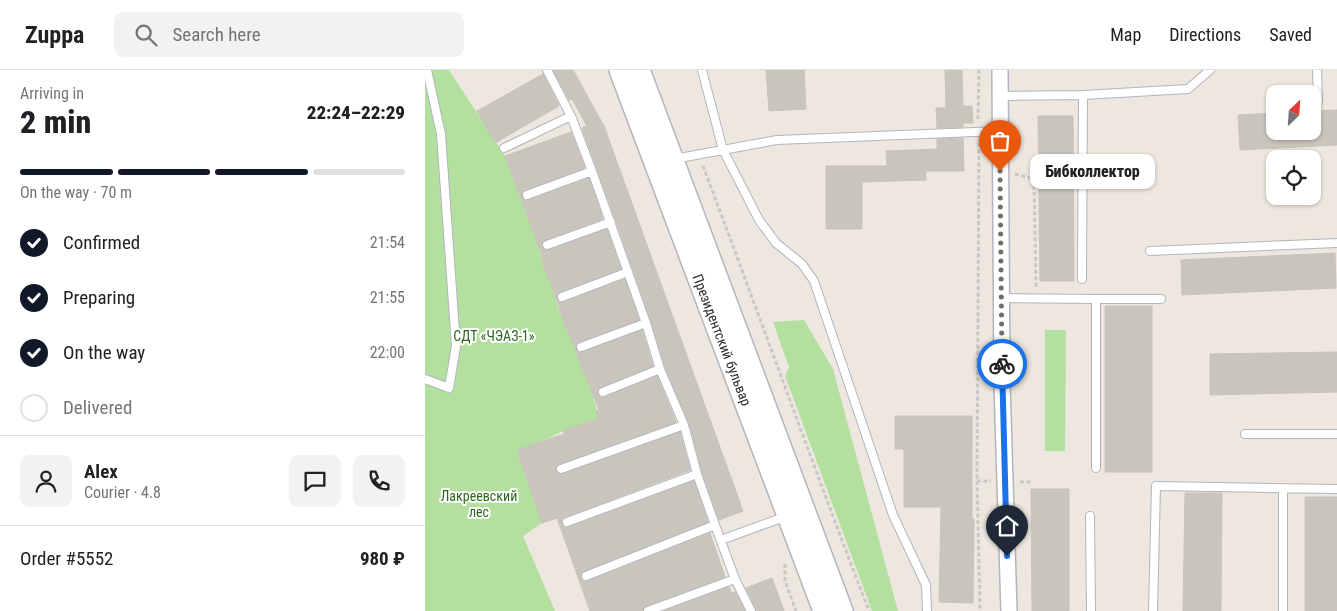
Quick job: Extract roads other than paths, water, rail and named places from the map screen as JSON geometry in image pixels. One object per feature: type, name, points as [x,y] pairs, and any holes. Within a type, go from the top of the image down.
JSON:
[{"type":"main road","name":"Президентский бульвар","points":[[619,70],[824,611]]},
{"type":"main road","name":"Президентский бульвар","points":[[639,70],[843,611]]},
{"type":"street","points":[[1000,70],[1002,384],[1009,611]]},
{"type":"lane","points":[[425,379],[449,388],[456,346],[441,134],[427,70]]},
{"type":"lane","points":[[547,70],[571,116],[592,170],[646,323],[660,369],[684,425],[697,474],[715,525],[735,578],[751,611]]},
{"type":"lane","points":[[702,70],[723,150],[759,220],[776,243],[802,264],[814,281],[893,515],[926,585],[927,611]]},
{"type":"lane","points":[[1000,96],[1083,95],[1188,89],[1210,70]]},
{"type":"lane","points":[[1317,70],[1317,85]]},
{"type":"lane","points":[[1082,279],[1083,95]]},
{"type":"lane","points":[[504,148],[571,116]]},
{"type":"lane","points":[[673,159],[777,140],[1000,131]]},
{"type":"lane","points":[[527,195],[592,170]]},
{"type":"lane","points":[[547,245],[611,222]]},
{"type":"lane","points":[[1150,251],[1337,243]]},
{"type":"lane","points":[[562,297],[628,272]]},
{"type":"lane","points":[[1001,298],[1161,299]]},
{"type":"lane","points":[[1096,299],[1096,468]]},
{"type":"lane","points":[[581,346],[646,323]]},
{"type":"lane","points":[[603,392],[660,369]]},
{"type":"lane","points":[[561,469],[684,425]]},
{"type":"lane","points":[[1245,434],[1337,434]]},
{"type":"lane","points":[[567,522],[697,474]]},
{"type":"lane","points":[[1153,611],[1156,486],[1337,489]]},
{"type":"lane","points":[[1283,488],[1283,611]]},
{"type":"lane","points":[[721,540],[789,516]]},
{"type":"lane","points":[[1090,516],[1091,611]]},
{"type":"lane","points":[[586,576],[715,525]]},
{"type":"lane","points":[[648,611],[735,578]]},
{"type":"place","name":"Бибколлектор","points":[[1000,171]]},
{"type":"park label","name":"СДТ «ЧЭАЗ-1»","points":[[494,336]]},
{"type":"park label","name":"Лакреевский лес","points":[[479,504]]}]
